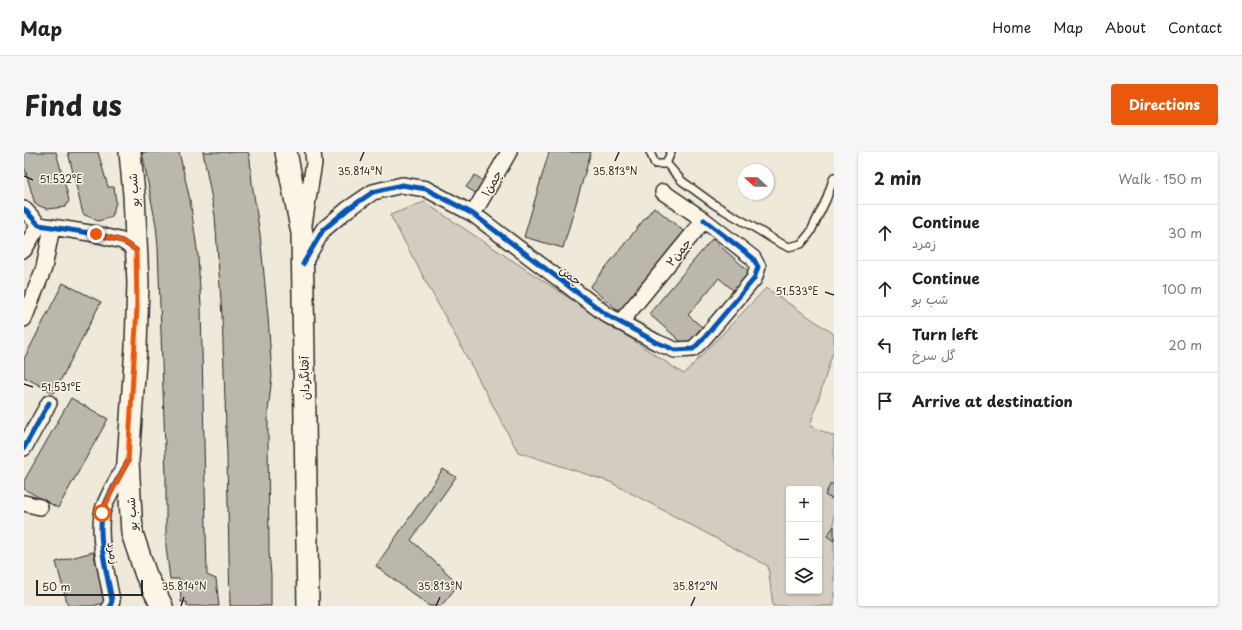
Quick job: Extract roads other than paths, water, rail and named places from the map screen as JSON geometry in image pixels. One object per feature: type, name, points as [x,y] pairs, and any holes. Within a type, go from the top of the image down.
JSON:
[{"type":"main road","name":"شب بو","points":[[130,152],[134,195],[137,308],[128,461],[132,533],[146,575],[162,606]]},
{"type":"main road","points":[[286,152],[302,233]]},
{"type":"main road","name":"آفتابگردان","points":[[302,233],[308,606]]},
{"type":"street","name":"آفتابگردان","points":[[302,233],[314,163],[313,152]]},
{"type":"street","name":"چمن۱","points":[[473,214],[510,152]]},
{"type":"street","name":"چمن","points":[[302,264],[323,230],[348,209],[373,192],[402,185],[426,189],[473,214],[607,315],[620,323],[674,350],[693,349],[754,279],[758,267],[753,258],[704,220]]},
{"type":"street","points":[[663,192],[704,220]]},
{"type":"street","points":[[24,209],[45,226],[96,234],[122,241],[136,250]]},
{"type":"street","name":"چمن۲","points":[[620,323],[704,220]]},
{"type":"street","points":[[24,250],[45,226]]},
{"type":"street","points":[[24,319],[44,268],[45,226]]},
{"type":"street","points":[[24,448],[49,402]]},
{"type":"street","name":"زمرد","points":[[110,606],[112,601],[101,538],[102,513],[128,461]]},
{"type":"street","points":[[24,502],[40,507]]},
{"type":"lane","points":[[650,152],[655,164],[666,163]]},
{"type":"lane","points":[[666,163],[671,152]]},
{"type":"lane","points":[[666,163],[682,181],[715,205],[788,247],[801,244],[810,233],[826,200],[834,177]]}]
